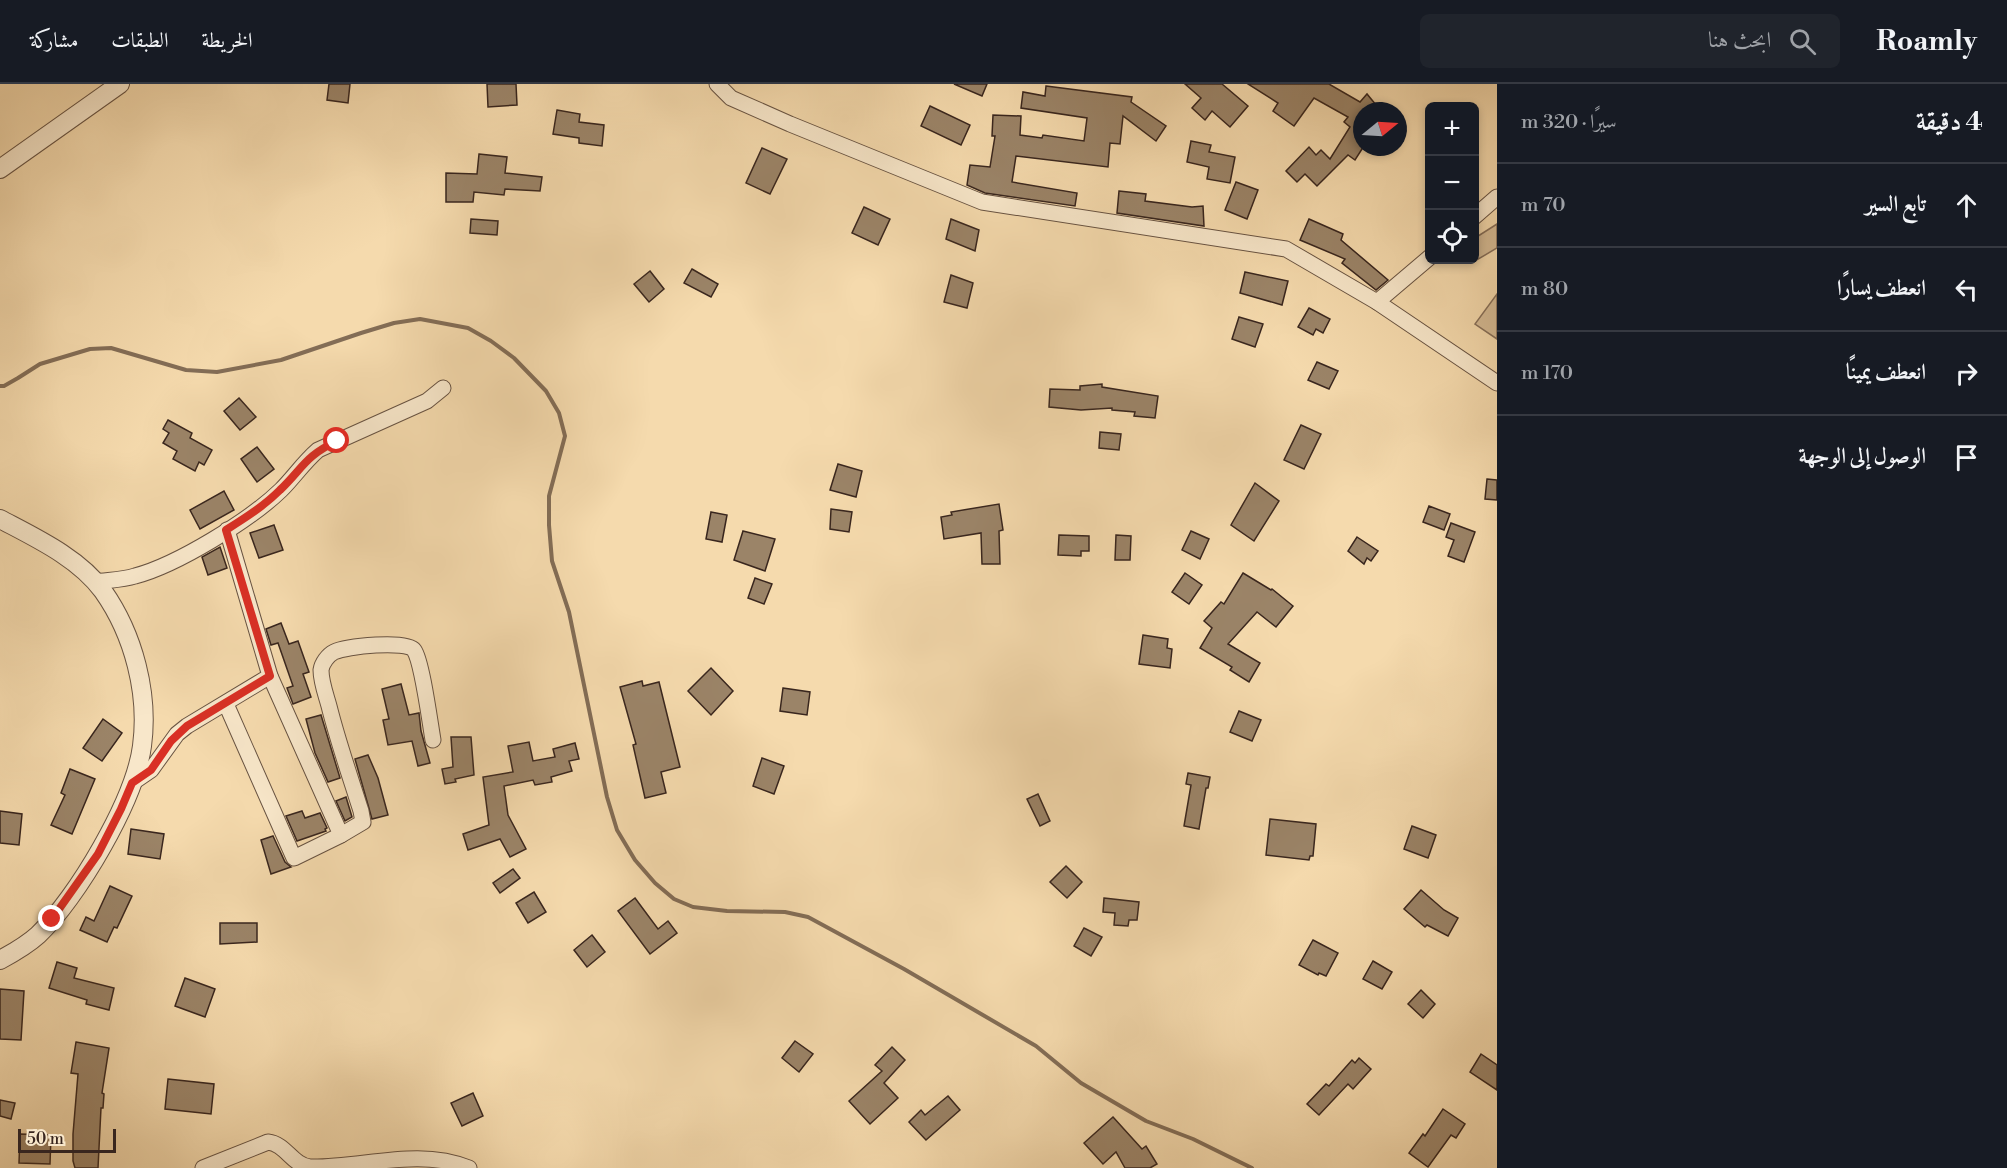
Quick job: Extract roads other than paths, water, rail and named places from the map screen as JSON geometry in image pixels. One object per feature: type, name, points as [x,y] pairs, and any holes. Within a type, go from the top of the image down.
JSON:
[{"type":"street","points":[[0,169],[120,84]]},
{"type":"street","points":[[717,84],[731,98],[780,120],[982,202],[1286,249],[1377,302],[1497,383]]},
{"type":"street","points":[[1479,212],[1497,196]]},
{"type":"street","points":[[1377,302],[1425,261]]},
{"type":"street","points":[[95,582],[137,576],[184,554],[226,530],[274,496],[318,450],[427,401],[442,388]]},
{"type":"street","points":[[0,519],[45,543],[80,567],[102,590],[121,621],[141,681],[144,712],[142,748],[132,783],[98,854],[67,901],[37,936],[0,960]]},
{"type":"street","points":[[226,530],[270,676],[341,835]]},
{"type":"street","points":[[226,704],[294,858],[360,825],[363,818],[338,744],[323,683],[322,667],[330,655],[336,651],[367,646],[404,644],[411,646],[418,658],[433,740]]},
{"type":"street","points":[[132,783],[151,770],[171,741],[187,726],[270,676]]},
{"type":"street","points":[[203,1168],[267,1142],[277,1144],[303,1166],[335,1166],[428,1158],[469,1168]]},
{"type":"waterway","points":[[0,386],[4,386],[40,364],[90,349],[111,348],[186,370],[217,372],[281,360],[394,323],[420,319],[468,328],[491,341],[514,358],[546,391],[559,413],[565,436],[549,496],[552,561],[569,612],[607,797],[617,830],[635,860],[655,883],[674,899],[693,907],[727,911],[785,912],[808,917],[904,969],[1036,1046],[1081,1083],[1146,1121],[1193,1139],[1252,1168]]}]
